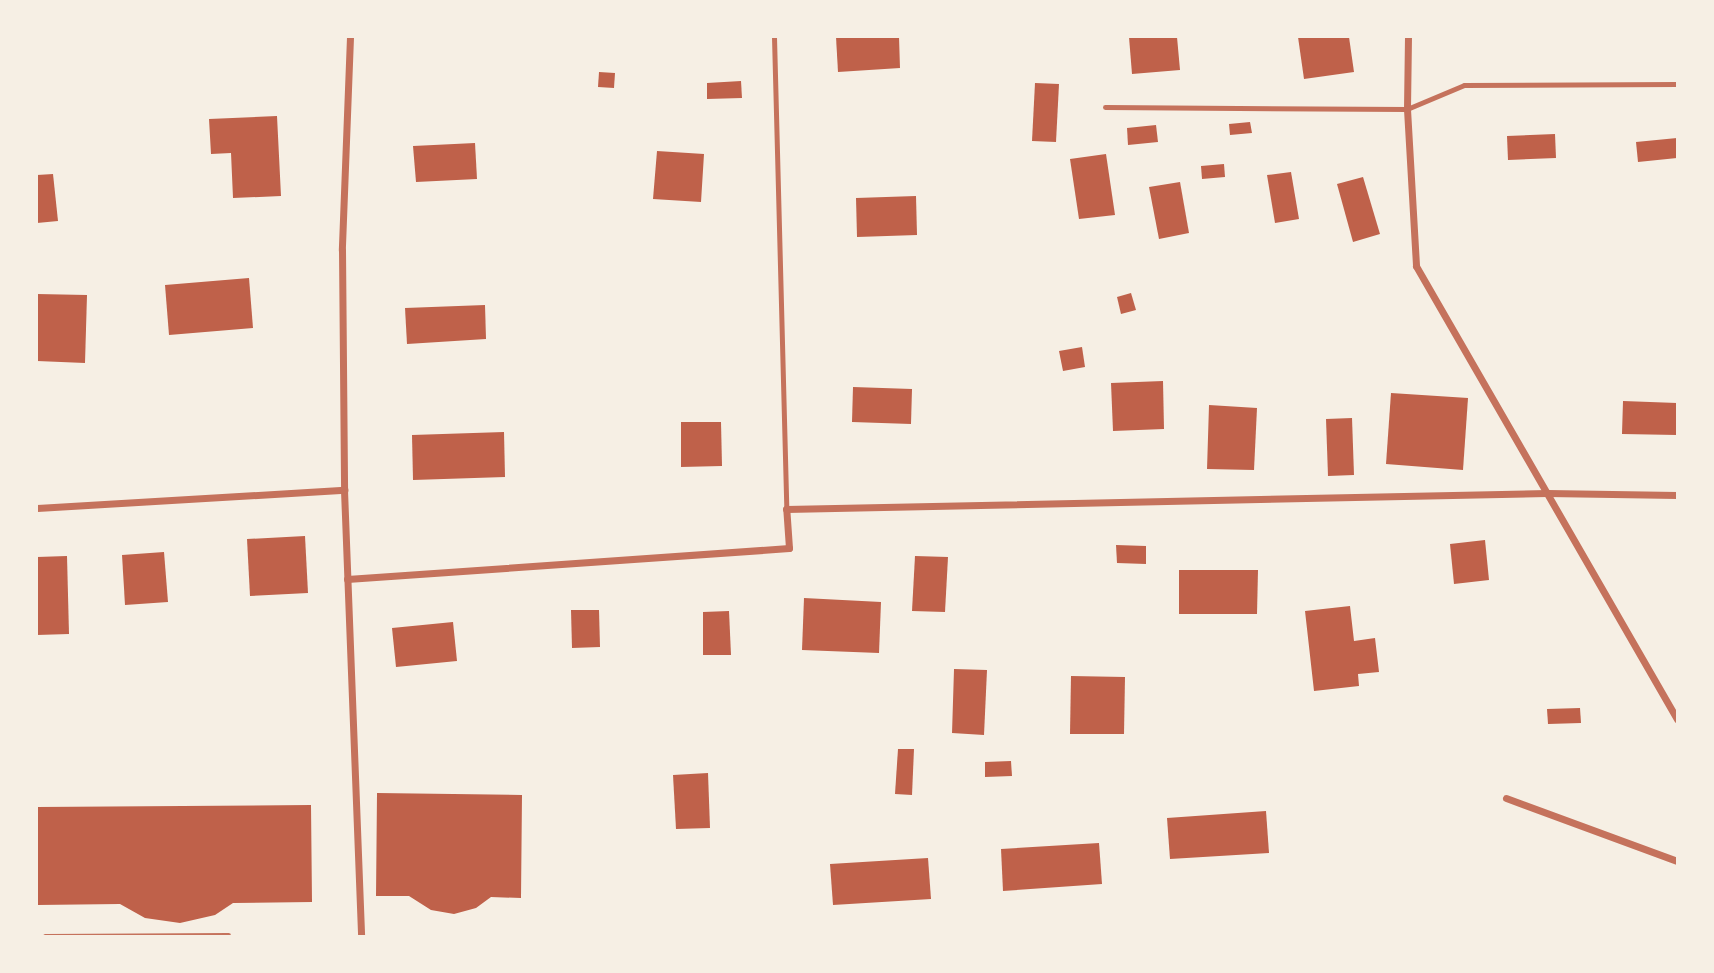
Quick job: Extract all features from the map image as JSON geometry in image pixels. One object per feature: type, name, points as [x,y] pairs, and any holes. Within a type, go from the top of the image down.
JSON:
[{"type":"street","points":[[350,37],[342,250],[344,490],[361,936]]},
{"type":"street","points":[[1408,37],[1407,109],[1416,266],[1677,719]]},
{"type":"street","points":[[37,508],[344,490]]},
{"type":"street","points":[[348,579],[789,548],[786,509],[1547,493],[1677,495]]},
{"type":"street","points":[[1506,798],[1677,861]]},
{"type":"lane","points":[[774,37],[786,509]]},
{"type":"lane","points":[[1105,107],[1407,109],[1464,85],[1677,84]]},
{"type":"lane","points":[[45,936],[228,935]]},
{"type":"building","points":[[836,37],[899,37],[900,68],[838,72]]},
{"type":"building","points":[[1129,37],[1177,37],[1180,70],[1132,74]]},
{"type":"building","points":[[1298,37],[1349,37],[1354,72],[1304,79]]},
{"type":"building","points":[[599,72],[615,73],[614,88],[598,87]]},
{"type":"building","points":[[741,81],[742,98],[707,99],[707,83]]},
{"type":"building","points":[[1035,83],[1059,84],[1056,142],[1032,141]]},
{"type":"building","points":[[277,116],[281,196],[233,198],[231,153],[211,154],[209,119]]},
{"type":"building","points":[[1250,122],[1252,133],[1230,135],[1229,124]]},
{"type":"building","points":[[1156,125],[1158,142],[1128,145],[1127,128]]},
{"type":"building","points":[[1555,134],[1556,158],[1508,160],[1507,136]]},
{"type":"building","points":[[1677,138],[1677,158],[1638,162],[1636,142]]},
{"type":"building","points":[[475,143],[477,179],[416,182],[413,146]]},
{"type":"building","points":[[657,151],[704,154],[701,202],[653,199]]},
{"type":"building","points":[[1106,154],[1115,215],[1079,219],[1070,159]]},
{"type":"building","points":[[1224,164],[1225,177],[1202,179],[1201,166]]},
{"type":"building","points":[[1291,172],[1299,219],[1275,223],[1267,175]]},
{"type":"building","points":[[53,174],[58,221],[37,223],[37,175]]},
{"type":"building","points":[[1363,177],[1380,234],[1353,242],[1337,184]]},
{"type":"building","points":[[1180,182],[1189,233],[1159,239],[1149,187]]},
{"type":"building","points":[[916,196],[917,235],[857,237],[856,198]]},
{"type":"building","points":[[249,278],[253,328],[169,335],[165,285]]},
{"type":"building","points":[[1131,293],[1136,310],[1121,314],[1117,297]]},
{"type":"building","points":[[37,294],[87,295],[85,363],[37,361]]},
{"type":"building","points":[[485,305],[486,339],[407,344],[405,308]]},
{"type":"building","points":[[1082,347],[1085,367],[1063,371],[1059,351]]},
{"type":"building","points":[[1163,381],[1164,429],[1113,431],[1111,383]]},
{"type":"building","points":[[853,387],[912,389],[911,424],[852,422]]},
{"type":"building","points":[[1391,393],[1468,398],[1463,470],[1386,464]]},
{"type":"building","points":[[1623,401],[1677,403],[1677,435],[1622,434]]},
{"type":"building","points":[[1209,405],[1257,408],[1254,470],[1207,469]]},
{"type":"building","points":[[1352,418],[1354,475],[1328,476],[1326,419]]},
{"type":"building","points":[[681,422],[721,422],[722,466],[681,467]]},
{"type":"building","points":[[504,432],[505,477],[413,480],[412,435]]},
{"type":"building","points":[[305,536],[308,593],[250,596],[247,539]]},
{"type":"building","points":[[1485,540],[1489,580],[1454,584],[1450,544]]},
{"type":"building","points":[[1116,545],[1146,546],[1146,564],[1117,563]]},
{"type":"building","points":[[164,552],[168,602],[125,605],[122,555]]},
{"type":"building","points":[[67,556],[69,634],[37,635],[37,557]]},
{"type":"building","points":[[915,556],[948,557],[945,612],[912,611]]},
{"type":"building","points":[[1179,570],[1258,570],[1257,614],[1179,614]]},
{"type":"building","points":[[804,598],[881,602],[879,653],[802,650]]},
{"type":"building","points":[[1350,606],[1354,641],[1375,638],[1379,672],[1358,674],[1359,686],[1314,691],[1305,611]]},
{"type":"building","points":[[571,610],[599,610],[600,647],[572,648]]},
{"type":"building","points":[[729,611],[731,655],[703,655],[703,612]]},
{"type":"building","points":[[453,622],[457,661],[396,667],[392,628]]},
{"type":"building","points":[[954,669],[987,670],[984,735],[952,733]]},
{"type":"building","points":[[1071,676],[1125,677],[1124,734],[1070,734]]},
{"type":"building","points":[[1580,708],[1581,723],[1548,724],[1547,709]]},
{"type":"building","points":[[898,749],[914,749],[912,795],[895,794]]},
{"type":"building","points":[[1011,761],[1012,776],[985,777],[985,762]]},
{"type":"building","points":[[708,773],[710,828],[676,829],[673,775]]},
{"type":"building","points":[[377,793],[522,795],[521,898],[491,897],[476,908],[454,914],[431,910],[409,896],[376,896]]},
{"type":"building","points":[[311,805],[312,902],[233,903],[215,915],[180,923],[145,918],[120,904],[37,905],[37,807]]},
{"type":"building","points":[[1266,811],[1269,853],[1170,859],[1167,818]]},
{"type":"building","points":[[1099,843],[1102,884],[1003,891],[1001,849]]},
{"type":"building","points":[[928,858],[931,899],[833,905],[830,864]]}]
